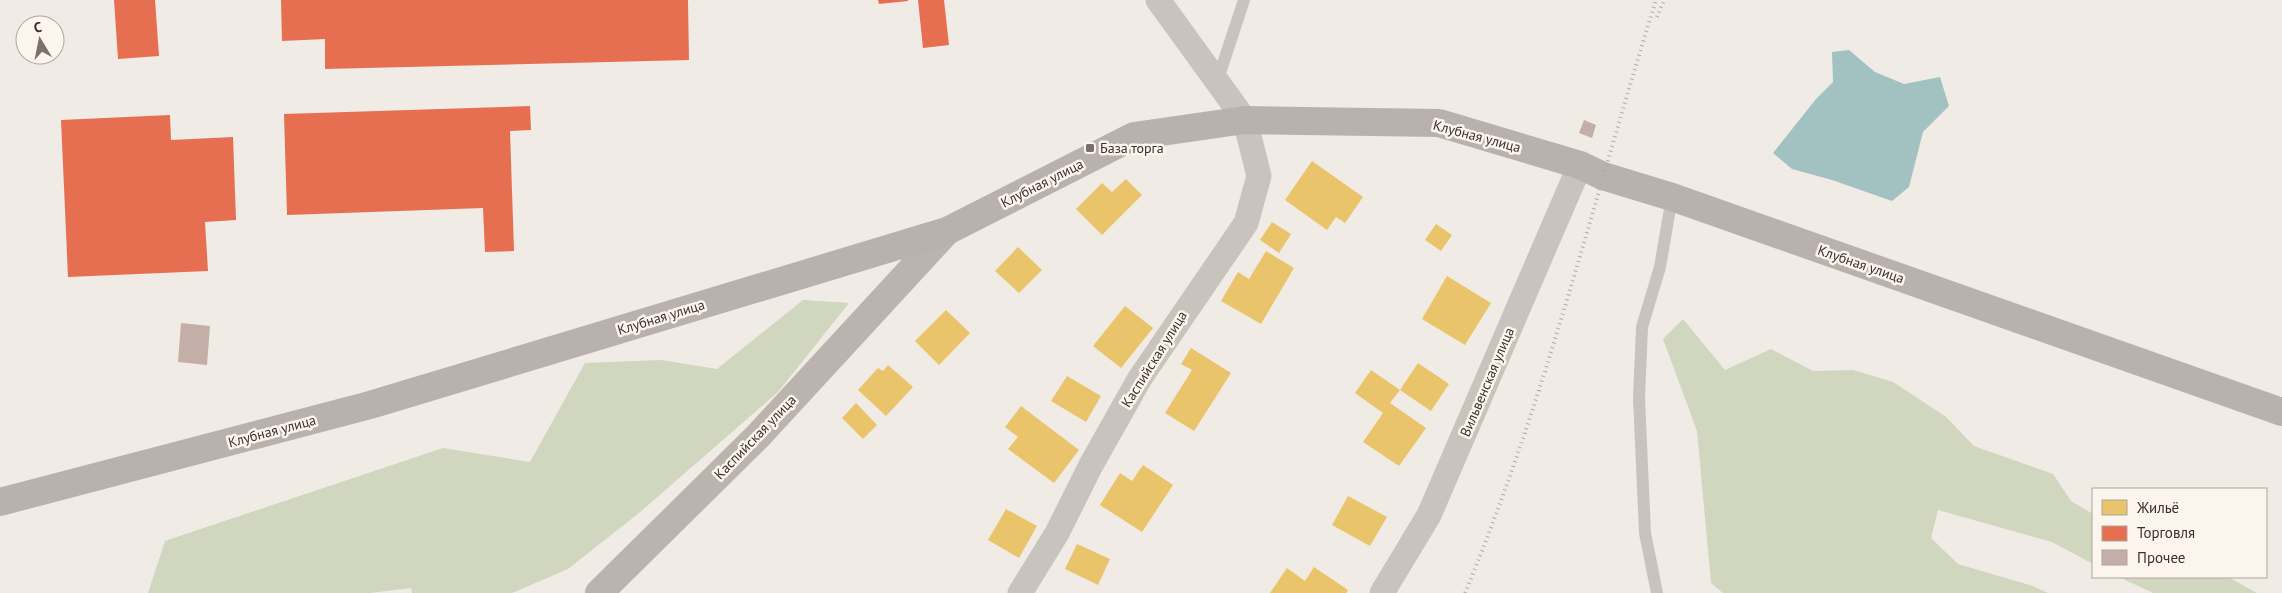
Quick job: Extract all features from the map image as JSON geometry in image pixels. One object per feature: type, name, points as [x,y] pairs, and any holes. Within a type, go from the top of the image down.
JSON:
[{"type":"main road","name":"Клубная улица","points":[[0,502],[370,405],[947,231],[1134,136],[1245,120],[1438,123],[1580,165],[1603,176],[1672,197],[2282,412]]},
{"type":"street","points":[[1158,0],[1245,120]]},
{"type":"street","name":"Каспийская улица","points":[[1020,593],[1057,532],[1091,465],[1140,378],[1246,223],[1259,176],[1245,120]]},
{"type":"street","name":"Вильвенская улица","points":[[1382,593],[1429,515],[1580,165]]},
{"type":"street","name":"Каспийская улица","points":[[599,593],[758,436],[947,231]]},
{"type":"lane","points":[[1217,82],[1244,0]]},
{"type":"lane","points":[[1657,593],[1646,533],[1639,398],[1642,327],[1660,267],[1672,197]]},
{"type":"green space","points":[[803,300],[849,303],[778,392],[639,513],[568,569],[512,593],[412,593],[411,588],[370,593],[148,593],[165,541],[443,448],[530,462],[585,363],[661,360],[717,369]]},
{"type":"green space","points":[[1683,319],[1725,370],[1771,349],[1813,371],[1853,370],[1893,382],[1945,416],[1974,446],[2053,474],[2071,501],[2092,513],[2092,563],[2052,542],[1938,510],[1931,538],[1958,564],[2033,586],[2048,593],[1723,593],[1711,583],[1697,431],[1663,339]]},
{"type":"green space","points":[[2121,578],[2230,578],[2257,593],[2153,593]]},
{"type":"water","points":[[1849,50],[1875,72],[1904,84],[1940,77],[1949,106],[1923,132],[1909,187],[1892,201],[1832,180],[1792,169],[1773,153],[1816,99],[1833,82],[1832,52]]},
{"type":"building: Жильё","points":[[1312,161],[1363,197],[1345,223],[1336,217],[1327,230],[1285,200]]},
{"type":"building: Жильё","points":[[1126,179],[1142,195],[1102,235],[1076,209],[1102,183],[1112,192]]},
{"type":"building: Жильё","points":[[1272,222],[1291,234],[1279,253],[1260,240]]},
{"type":"building: Жильё","points":[[1436,224],[1452,235],[1441,251],[1425,240]]},
{"type":"building: Жильё","points":[[1018,247],[1042,270],[1019,293],[995,271]]},
{"type":"building: Жильё","points":[[1266,251],[1294,268],[1261,324],[1221,301],[1238,272],[1249,279]]},
{"type":"building: Жильё","points":[[1447,276],[1491,303],[1465,345],[1422,319]]},
{"type":"building: Жильё","points":[[1125,306],[1153,328],[1121,368],[1093,346]]},
{"type":"building: Жильё","points":[[946,310],[970,333],[939,365],[915,341]]},
{"type":"building: Жильё","points":[[1191,348],[1231,373],[1194,431],[1165,413],[1192,370],[1181,364]]},
{"type":"building: Жильё","points":[[1418,363],[1449,384],[1431,411],[1400,390]]},
{"type":"building: Жильё","points":[[888,365],[913,387],[886,416],[858,390],[878,368],[883,371]]},
{"type":"building: Жильё","points":[[1371,370],[1400,390],[1390,403],[1426,428],[1399,466],[1363,442],[1383,413],[1355,393]]},
{"type":"building: Жильё","points":[[1067,376],[1101,396],[1086,422],[1051,401]]},
{"type":"building: Жильё","points":[[856,403],[877,425],[863,439],[842,418]]},
{"type":"building: Жильё","points":[[1021,406],[1079,450],[1054,483],[1008,449],[1018,437],[1005,427]]},
{"type":"building: Жильё","points":[[1143,465],[1173,485],[1142,532],[1100,505],[1120,473],[1132,481]]},
{"type":"building: Жильё","points":[[1348,496],[1387,517],[1370,546],[1332,525]]},
{"type":"building: Жильё","points":[[1006,509],[1037,526],[1019,558],[988,540]]},
{"type":"building: Жильё","points":[[1077,544],[1110,559],[1098,585],[1065,569]]},
{"type":"building: Жильё","points":[[1314,567],[1348,590],[1346,593],[1270,593],[1287,568],[1305,581]]},
{"type":"building: Торговля","points":[[114,0],[155,0],[159,56],[118,59]]},
{"type":"building: Торговля","points":[[281,0],[688,0],[689,60],[325,69],[325,39],[282,41]]},
{"type":"building: Торговля","points":[[878,0],[908,0],[908,1],[879,4]]},
{"type":"building: Торговля","points":[[918,0],[944,0],[949,45],[923,48]]},
{"type":"building: Торговля","points":[[530,106],[531,130],[510,131],[514,251],[485,252],[483,208],[287,215],[284,114]]},
{"type":"building: Торговля","points":[[170,115],[171,140],[233,137],[236,220],[205,222],[208,271],[68,277],[61,120]]},
{"type":"building: Прочее","points":[[1584,120],[1596,125],[1592,138],[1579,133]]},
{"type":"building: Прочее","points":[[181,323],[210,326],[207,365],[178,362]]},
{"type":"railway","points":[[1465,593],[1494,521],[1544,373],[1656,0]]},
{"type":"railway","points":[[1657,17],[1664,0]]},
{"type":"place","name":"База торга","points":[[1090,148]]}]
